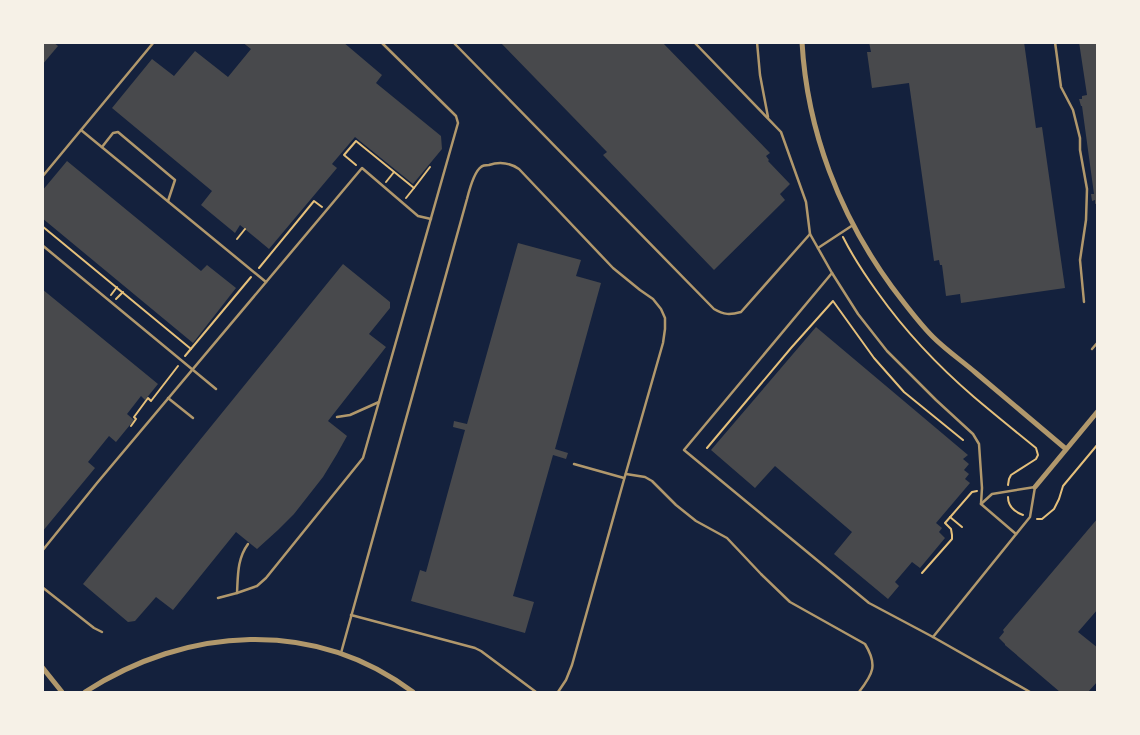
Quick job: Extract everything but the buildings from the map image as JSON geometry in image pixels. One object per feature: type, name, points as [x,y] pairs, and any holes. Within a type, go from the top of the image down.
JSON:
[{"type":"street","points":[[802,42],[812,116],[833,182],[863,244],[881,272],[934,338],[1066,449]]},
{"type":"street","points":[[1035,487],[1098,411]]},
{"type":"street","points":[[85,692],[128,669],[154,658],[203,644],[225,640],[280,641],[302,644],[341,654],[372,666],[413,692]]},
{"type":"street","points":[[42,668],[62,692]]},
{"type":"lane","points":[[42,177],[154,42]]},
{"type":"lane","points":[[218,598],[237,594],[257,586],[266,578],[363,458],[458,123],[456,116],[381,42]]},
{"type":"lane","points":[[454,42],[714,309],[723,314],[732,315],[741,312],[810,234]]},
{"type":"lane","points":[[694,42],[781,132],[806,202],[810,234],[858,314],[887,351],[973,434],[979,444],[981,504]]},
{"type":"lane","points":[[757,42],[760,75],[768,118]]},
{"type":"lane","points":[[1055,42],[1061,87],[1073,110],[1080,138],[1080,150],[1087,189],[1086,220],[1080,260],[1084,302]]},
{"type":"lane","points":[[81,130],[266,282]]},
{"type":"lane","points":[[102,147],[113,132],[118,132],[175,180],[168,201]]},
{"type":"lane","points":[[341,654],[466,199],[481,167],[503,163],[511,164],[519,169],[613,268],[653,299],[661,308],[665,318],[664,343],[572,665],[566,680],[558,692]]},
{"type":"lane","points":[[42,551],[192,369],[362,168],[418,216],[431,219]]},
{"type":"lane","points":[[818,248],[853,225]]},
{"type":"lane","points":[[42,245],[216,389]]},
{"type":"lane","points":[[832,273],[684,450],[869,603],[1030,692]]},
{"type":"lane","points":[[1092,349],[1098,342]]},
{"type":"lane","points":[[168,398],[193,418]]},
{"type":"lane","points":[[337,417],[350,415],[379,402]]},
{"type":"lane","points":[[574,464],[624,478]]},
{"type":"lane","points":[[626,474],[645,477],[652,481],[676,505],[696,521],[727,538],[790,602],[865,644],[870,652],[873,663],[869,679],[859,692]]},
{"type":"lane","points":[[933,637],[1030,517],[1035,487],[992,494],[981,504]]},
{"type":"lane","points":[[981,504],[1016,534]]},
{"type":"lane","points":[[237,594],[240,558],[248,544]]},
{"type":"lane","points":[[42,587],[94,628],[102,632]]},
{"type":"lane","points":[[351,615],[475,648],[482,651],[536,692]]},
{"type":"path","points":[[356,165],[344,155],[356,141],[414,188]]},
{"type":"path","points":[[402,202],[430,167]]},
{"type":"path","points":[[382,185],[394,172]]},
{"type":"path","points":[[185,356],[314,200],[322,207]]},
{"type":"path","points":[[42,226],[192,348]]},
{"type":"path","points":[[237,239],[245,229]]},
{"type":"path","points":[[841,233],[863,272],[896,318],[924,349],[973,396],[1036,448],[1038,456],[1036,459],[1011,475],[1009,479],[1008,502],[1019,514],[1038,520],[1054,509],[1063,486],[1098,444]]},
{"type":"path","points":[[107,299],[117,287]]},
{"type":"path","points":[[113,303],[123,292]]},
{"type":"path","points":[[706,448],[833,301],[874,358],[904,392],[963,440]]},
{"type":"path","points":[[131,426],[136,419],[134,416],[148,398],[151,401],[178,366]]},
{"type":"path","points":[[922,573],[952,539],[951,529],[945,523],[972,492],[982,491]]},
{"type":"path","points":[[950,517],[962,527]]}]
